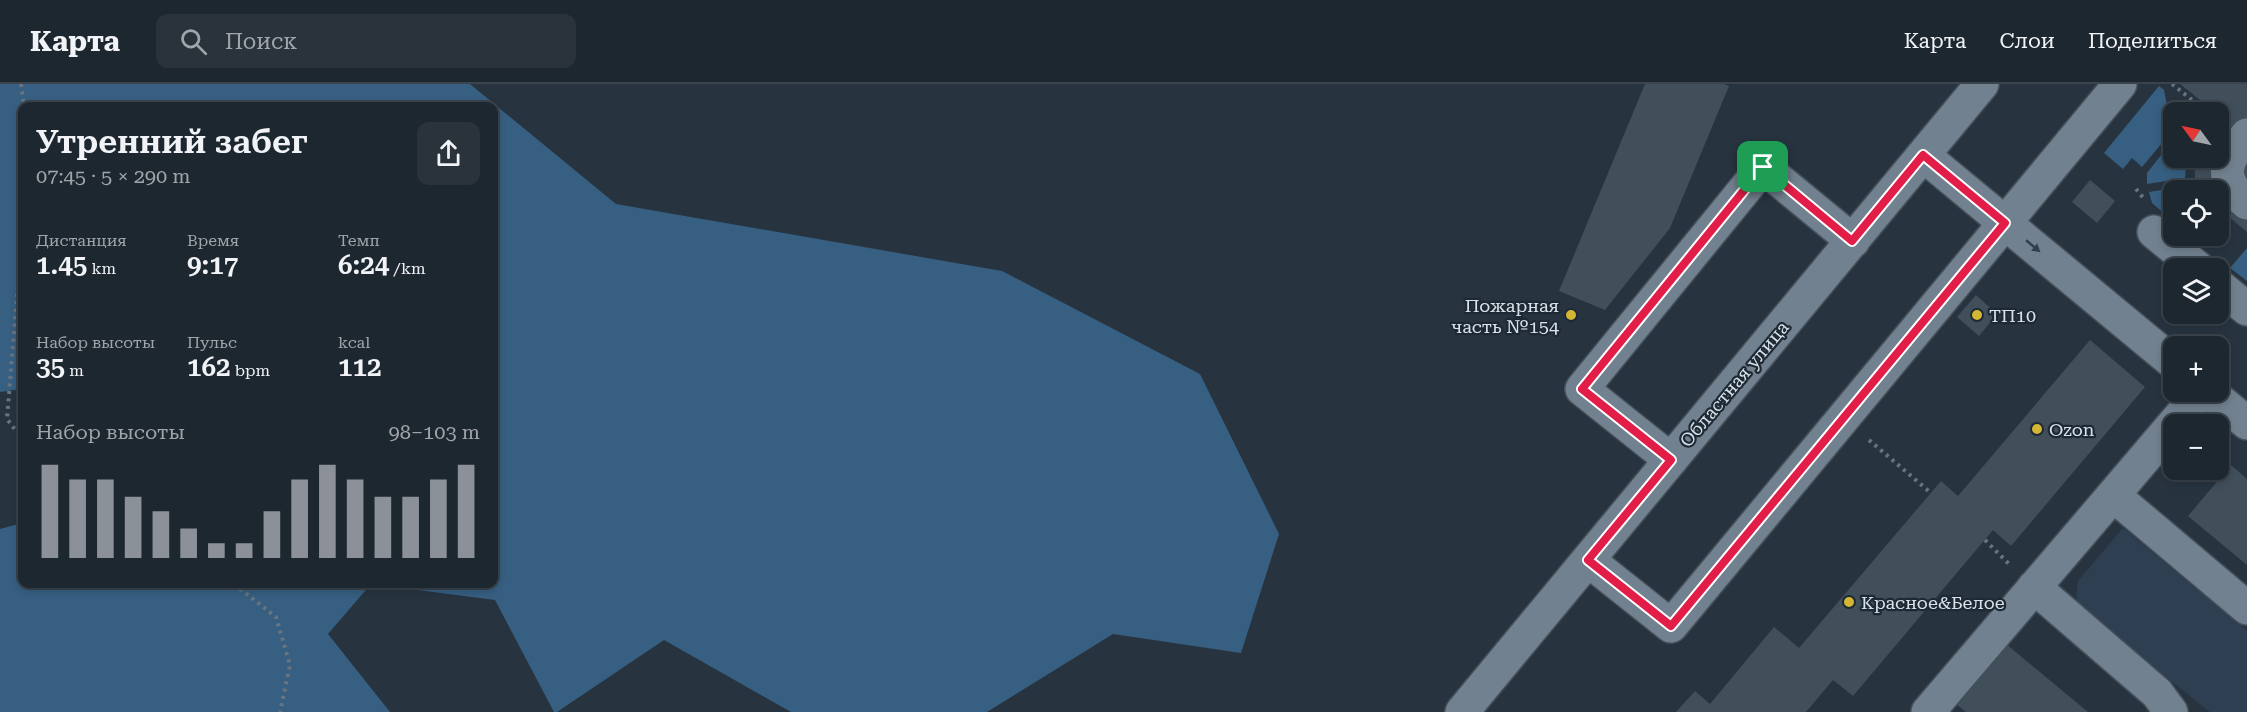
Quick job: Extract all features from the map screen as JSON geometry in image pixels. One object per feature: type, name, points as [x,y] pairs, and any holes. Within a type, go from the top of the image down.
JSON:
[{"type":"street","name":"Областная улица","points":[[1462,712],[1982,84]]},
{"type":"street","points":[[1588,560],[1671,626],[2120,84]]},
{"type":"street","points":[[2247,135],[2232,153],[2228,162],[2230,184],[2235,193],[2247,203]]},
{"type":"street","points":[[1923,155],[2163,354]]},
{"type":"street","points":[[1671,460],[1582,389],[1763,167],[1852,241]]},
{"type":"street","points":[[2154,232],[2186,258]]},
{"type":"street","points":[[2229,294],[2247,309]]},
{"type":"street","points":[[1928,712],[2192,402]]},
{"type":"street","points":[[2221,402],[2247,423]]},
{"type":"street","points":[[2113,495],[2247,608]]},
{"type":"street","points":[[2034,587],[2157,693],[2171,712]]},
{"type":"path","points":[[21,84],[23,102]]},
{"type":"path","points":[[2172,84],[2194,102]]},
{"type":"path","points":[[18,283],[7,419],[18,434]]},
{"type":"path","points":[[1844,419],[1930,493]]},
{"type":"path","points":[[239,588],[276,617],[290,665],[280,712]]},
{"type":"shaded area","points":[[0,84],[470,84],[492,102],[18,102],[18,390],[0,392]]},
{"type":"shaded area","points":[[2159,86],[2164,90],[2166,102],[2163,102],[2163,142],[2142,167],[2132,158],[2123,169],[2104,153]]},
{"type":"shaded area","points":[[498,107],[616,204],[1002,271],[1200,374],[1279,534],[1241,653],[1113,634],[987,712],[791,712],[664,640],[554,712],[495,600],[402,588],[498,588]]},
{"type":"shaded area","points":[[2163,153],[2163,168],[2186,168],[2185,178],[2147,184],[2147,173]]},
{"type":"shaded area","points":[[2163,190],[2163,212],[2152,203],[2149,192]]},
{"type":"shaded area","points":[[2247,248],[2247,281],[2230,268]]},
{"type":"shaded area","points":[[18,524],[18,588],[368,588],[328,634],[390,712],[0,712],[0,529]]},
{"type":"shaded area","points":[[2123,528],[2247,631],[2247,712],[2210,712],[2085,612],[2076,598],[2078,581]]},
{"type":"building","points":[[1645,84],[1724,84],[1729,86],[1670,228],[1605,310],[1559,291]]},
{"type":"building","points":[[2180,84],[2247,84],[2247,232],[2229,217],[2229,180],[2196,180],[2195,168],[2229,168],[2229,102],[2202,102]]},
{"type":"building","points":[[2090,180],[2115,201],[2097,223],[2072,202]]},
{"type":"building","name":"ТП10","points":[[1976,295],[1997,314],[1979,336],[1957,317]]},
{"type":"building","points":[[2090,340],[2145,387],[2011,546],[1993,530],[1853,696],[1833,680],[1806,712],[1676,712],[1695,691],[1710,704],[1774,627],[1799,648],[1941,481],[1958,496]]},
{"type":"building","points":[[2231,465],[2247,479],[2247,565],[2188,516],[2218,480],[2229,480]]},
{"type":"building","points":[[2006,644],[2088,712],[1966,712],[1956,704]]},
{"type":"place","name":"Пожарная часть №154","points":[[1571,315]]},
{"type":"place","name":"ТП10","points":[[1977,315]]},
{"type":"place","name":"Ozon","points":[[2037,429]]},
{"type":"place","name":"Красное&Белое","points":[[1849,602]]},
{"type":"route","points":[[1923,155],[2005,223],[1671,626],[1588,560],[1671,460],[1582,389],[1763,167],[1852,241],[1923,155]]}]
